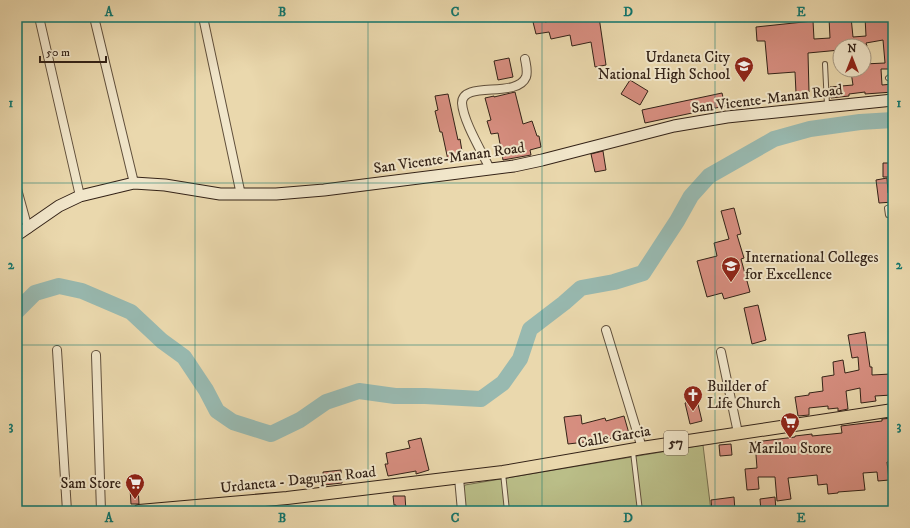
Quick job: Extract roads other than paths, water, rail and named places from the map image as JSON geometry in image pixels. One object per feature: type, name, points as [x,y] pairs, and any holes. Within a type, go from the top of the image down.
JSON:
[{"type":"main road","name":"Calle Garcia","points":[[459,478],[738,433],[893,410]]},
{"type":"main road","name":"Urdaneta - Dagupan Road","points":[[139,511],[287,498],[459,478]]},
{"type":"street","points":[[39,17],[80,196]]},
{"type":"street","points":[[94,17],[134,183]]},
{"type":"street","points":[[203,17],[241,195]]},
{"type":"street","points":[[490,169],[466,120],[462,104],[463,100],[469,93],[475,91],[503,89],[521,84],[527,71],[525,59]]},
{"type":"street","name":"San Vicente-Manan Road","points":[[17,235],[28,229],[59,206],[80,196],[134,183],[164,185],[220,194],[241,195],[324,190],[514,166],[674,126],[727,117],[893,100]]},
{"type":"street","points":[[17,189],[28,229]]},
{"type":"street","points":[[606,330],[637,449]]},
{"type":"street","points":[[57,350],[67,511]]},
{"type":"street","points":[[721,352],[738,433]]},
{"type":"street","points":[[96,355],[101,511]]},
{"type":"street","points":[[459,478],[462,511]]},
{"type":"lane","points":[[825,64],[827,107]]},
{"type":"lane","points":[[888,78],[893,74]]},
{"type":"lane","points":[[888,215],[887,208],[893,206]]},
{"type":"lane","points":[[637,449],[640,511]]},
{"type":"lane","points":[[503,472],[507,511]]},
{"type":"waterway","points":[[17,311],[35,293],[59,286],[82,291],[131,312],[162,341],[184,357],[206,390],[217,411],[233,422],[271,434],[300,420],[326,402],[359,391],[395,396],[481,399],[503,383],[520,359],[530,329],[581,288],[614,282],[643,273],[677,221],[691,196],[709,176],[774,139],[810,129],[860,122],[893,120]]},
{"type":"place","name":"Urdaneta City National High School","points":[[744,83]]},
{"type":"place","name":"International Colleges for Excellence","points":[[731,283]]},
{"type":"place","name":"Builder of Life Church","points":[[693,412]]},
{"type":"place","name":"Marilou Store","points":[[790,439]]},
{"type":"place","name":"Sam Store","points":[[135,500]]}]
